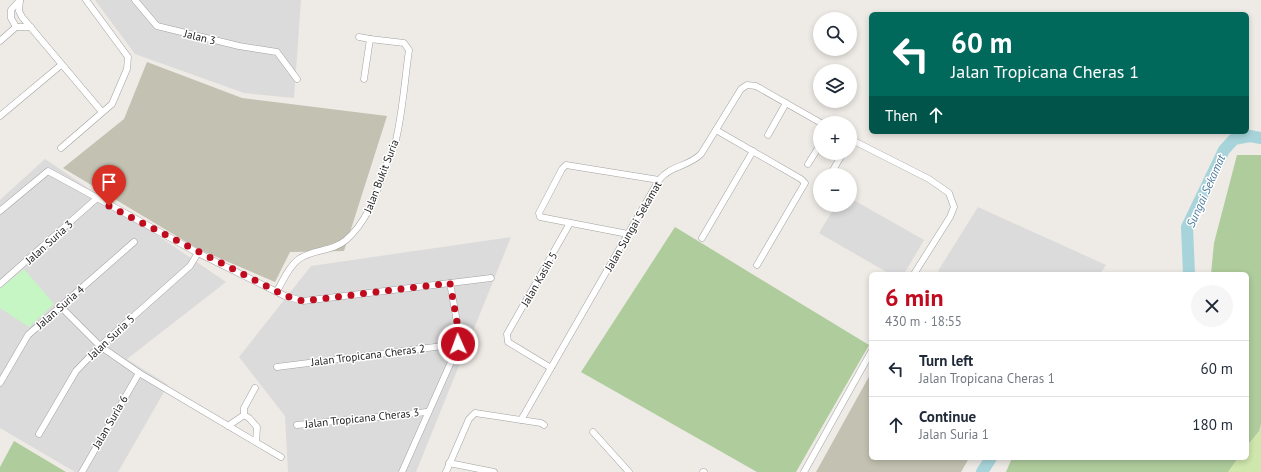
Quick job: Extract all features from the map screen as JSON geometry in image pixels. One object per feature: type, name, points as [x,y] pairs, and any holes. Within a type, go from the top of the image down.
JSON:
[{"type":"street","points":[[20,0],[19,11],[22,17],[102,112]]},
{"type":"street","points":[[16,28],[11,18],[10,10],[20,0]]},
{"type":"street","points":[[61,148],[112,104],[127,69],[128,57],[86,0]]},
{"type":"street","name":"Jalan 3","points":[[135,0],[157,26],[240,46],[278,52],[296,79]]},
{"type":"street","points":[[0,41],[16,28],[31,27]]},
{"type":"street","name":"Jalan Bukit Suria","points":[[277,291],[290,269],[299,259],[315,252],[330,250],[357,230],[365,218],[380,184],[397,136],[409,50],[404,43],[358,37]]},
{"type":"street","points":[[364,79],[370,39]]},
{"type":"street","points":[[0,116],[61,65]]},
{"type":"street","name":"Jalan Sungai Sekamat","points":[[521,420],[659,180],[669,170],[693,162],[701,154],[741,89],[748,85],[756,86],[813,118]]},
{"type":"street","points":[[768,135],[786,103]]},
{"type":"street","points":[[716,130],[801,179],[805,183],[757,265]]},
{"type":"street","points":[[857,143],[929,179],[949,193],[954,207],[950,217],[915,272]]},
{"type":"street","points":[[702,238],[753,151]]},
{"type":"street","points":[[808,164],[813,156]]},
{"type":"street","points":[[628,234],[540,217],[539,213],[562,169],[566,165],[659,180]]},
{"type":"street","points":[[0,211],[48,171],[96,199],[198,253],[277,291],[303,301],[492,278]]},
{"type":"street","name":"Jalan Suria 3","points":[[0,284],[96,199]]},
{"type":"street","name":"Jalan Kasih 5","points":[[551,368],[508,342],[507,334],[570,223]]},
{"type":"street","name":"Jalan Suria 4","points":[[0,383],[31,332],[134,242]]},
{"type":"street","name":"Jalan Suria 5","points":[[39,434],[76,371],[100,346],[190,266],[198,253]]},
{"type":"street","points":[[402,472],[458,344],[459,333],[450,283]]},
{"type":"street","points":[[61,307],[100,346],[139,373],[281,457]]},
{"type":"street","name":"Jalan Tropicana Cheras 2","points":[[277,367],[458,344]]},
{"type":"street","points":[[804,472],[869,356]]},
{"type":"street","name":"Jalan Suria 6","points":[[82,472],[139,373]]},
{"type":"street","points":[[244,414],[244,408],[255,388]]},
{"type":"street","name":"Jalan Tropicana Cheras 3","points":[[297,425],[427,412]]},
{"type":"street","points":[[446,472],[468,419],[475,413],[541,423],[544,425]]},
{"type":"street","points":[[228,426],[244,414]]},
{"type":"street","points":[[244,414],[250,418],[257,427],[256,442]]},
{"type":"street","points":[[593,432],[629,472]]},
{"type":"street","points":[[450,464],[494,472]]},
{"type":"shaded area","points":[[95,0],[301,0],[294,98],[244,93],[135,54]]},
{"type":"shaded area","points":[[147,62],[242,98],[387,116],[344,251],[290,252],[275,282],[198,249],[63,168],[124,119]]},
{"type":"shaded area","points":[[45,159],[226,282],[127,359],[168,385],[118,472],[75,472],[0,428],[0,200]]},
{"type":"shaded area","points":[[857,202],[924,240],[905,272],[887,272],[819,233],[832,212],[857,212]]},
{"type":"shaded area","points":[[978,207],[1106,265],[1101,272],[938,271]]},
{"type":"shaded area","points":[[511,237],[416,472],[288,472],[285,416],[239,357],[311,266]]},
{"type":"shaded area","points":[[869,377],[869,460],[968,460],[961,472],[816,472]]},
{"type":"green space","points":[[1237,155],[1261,155],[1261,424],[1259,431],[1249,444],[1249,272],[1211,272],[1214,243]]},
{"type":"green space","points":[[675,227],[869,345],[796,472],[757,472],[581,372]]},
{"type":"green space","points":[[24,269],[54,304],[29,327],[0,308],[0,289]]},
{"type":"green space","points":[[1261,424],[1261,472],[1228,472],[1237,460],[1249,460],[1249,445]]},
{"type":"green space","points":[[14,441],[66,472],[0,472],[0,467]]},
{"type":"green space","points":[[1011,460],[1237,460],[1228,472],[1006,472]]},
{"type":"waterway","name":"Sungai Sekamat","points":[[1189,272],[1187,227],[1224,150],[1234,139],[1250,136],[1261,138]]},
{"type":"waterway","name":"Sungai Sekamat","points":[[982,472],[990,460]]},
{"type":"route","points":[[109,206],[198,253],[286,296],[303,301],[450,283],[459,333],[458,344]]}]
